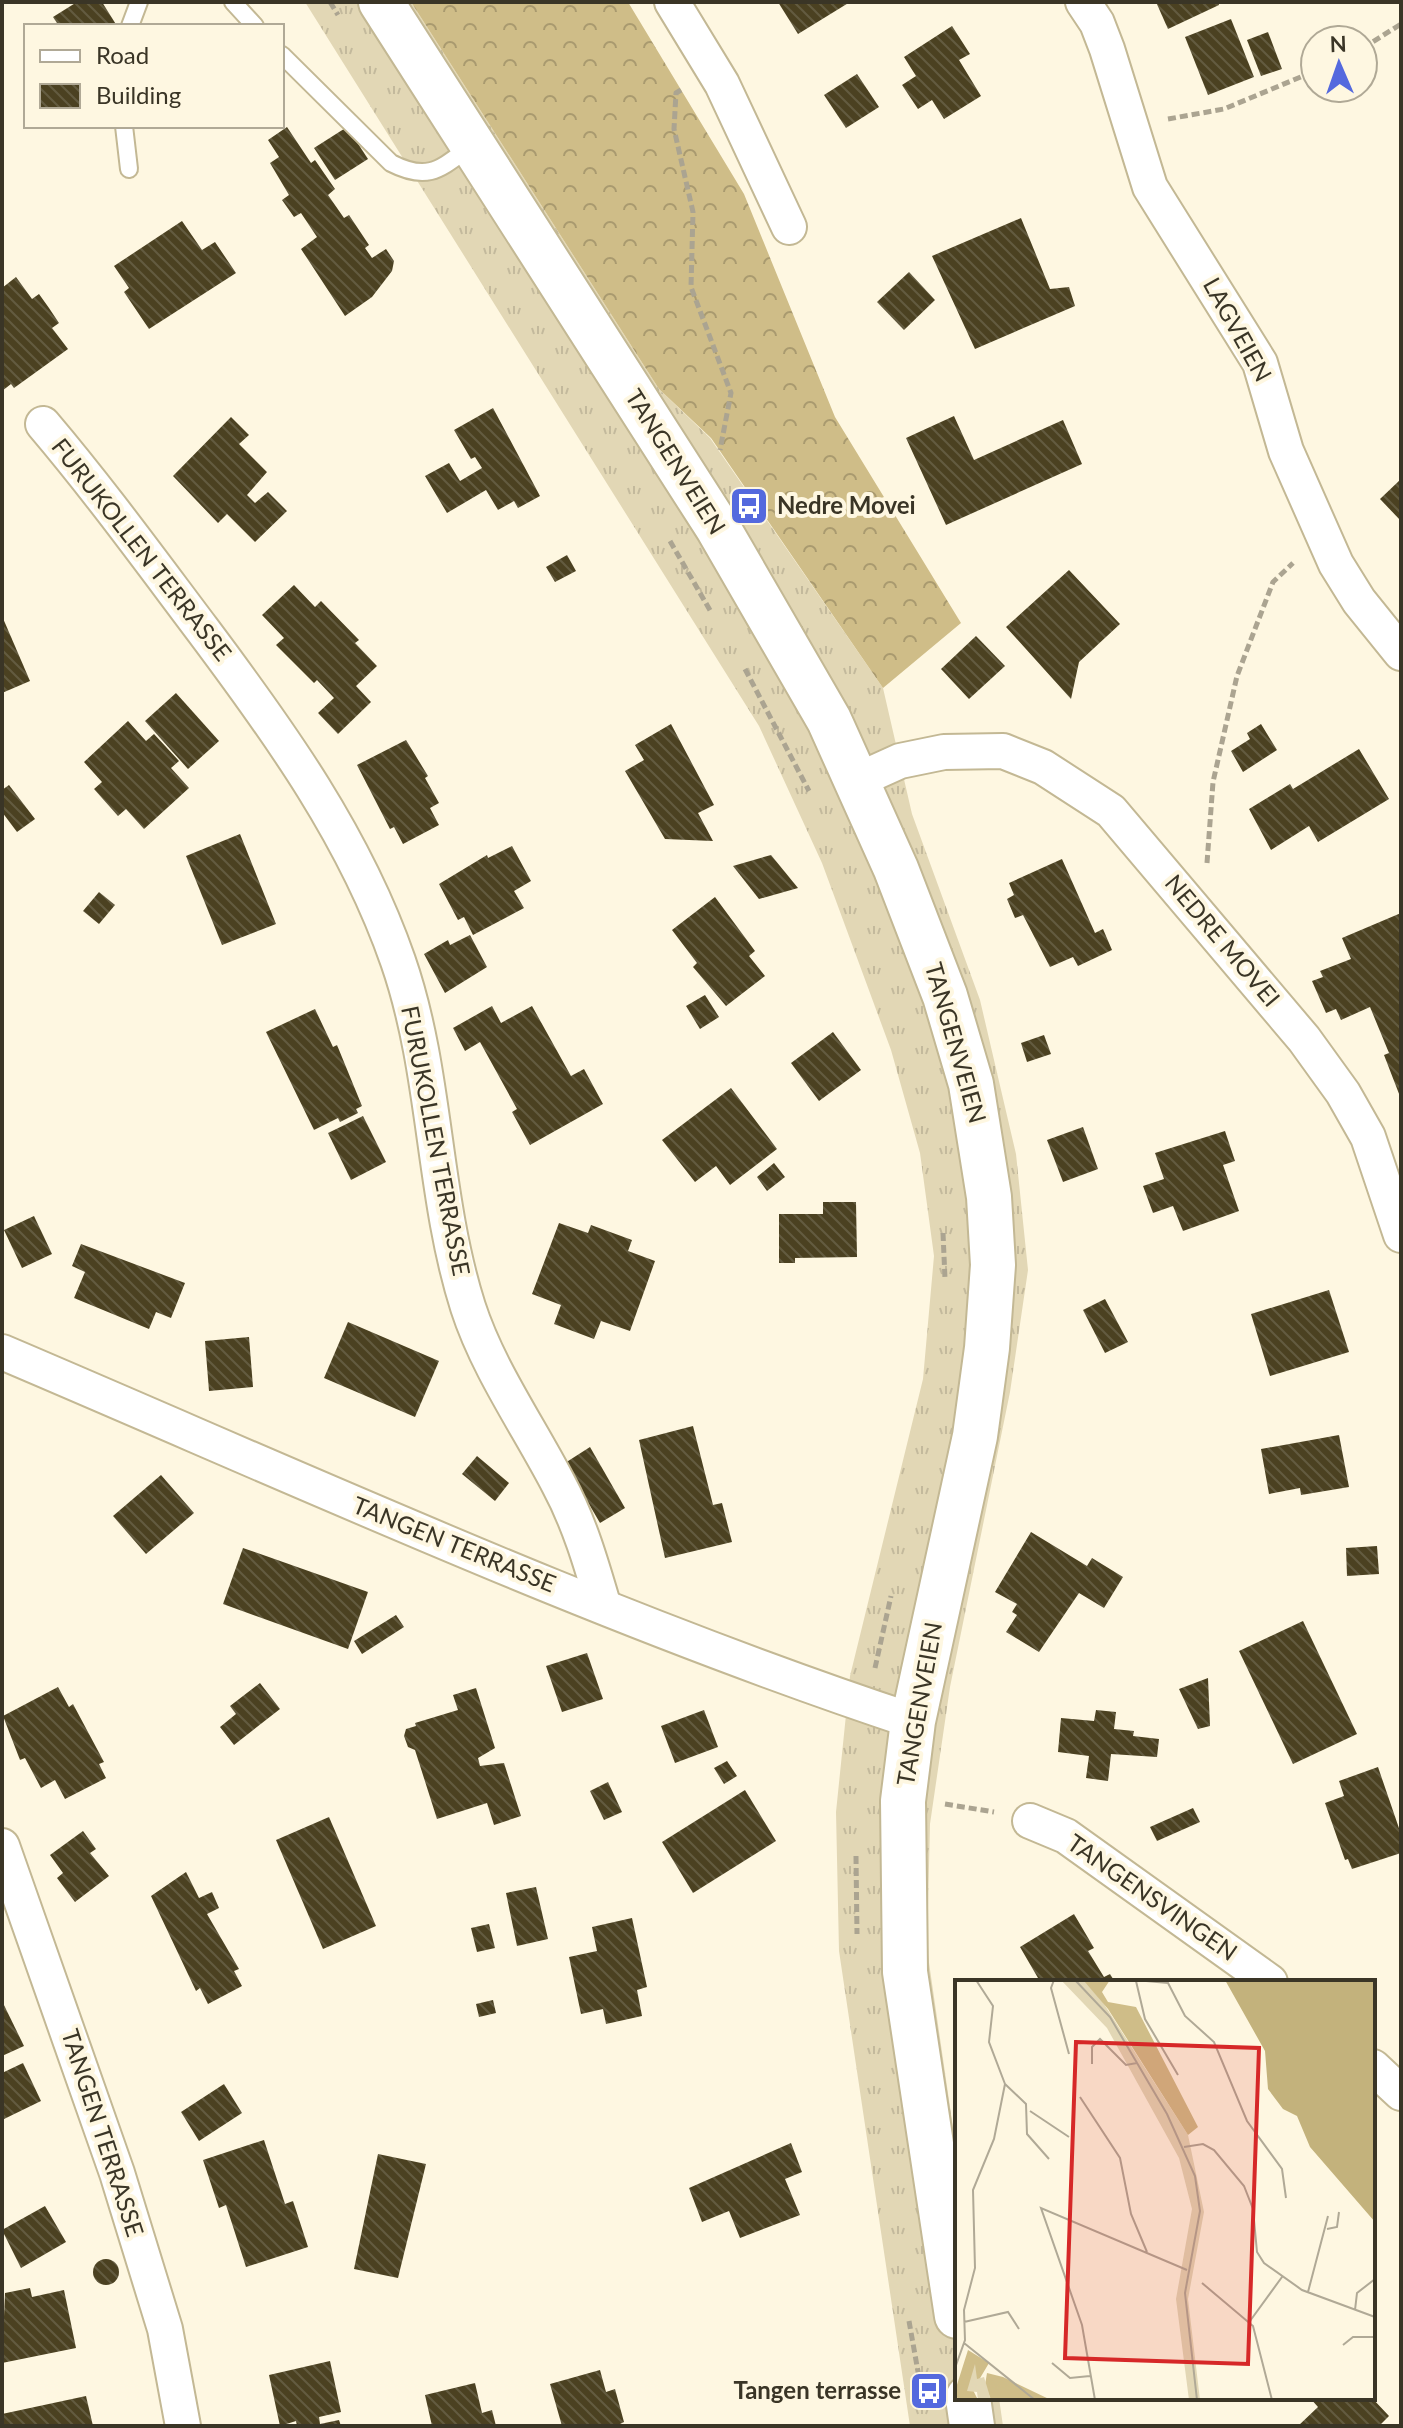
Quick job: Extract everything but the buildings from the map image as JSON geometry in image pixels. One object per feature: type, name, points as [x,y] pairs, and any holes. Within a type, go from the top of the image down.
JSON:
[{"type":"main road","name":"TANGENVEIEN","points":[[381,2],[718,528],[829,720],[858,780],[945,996],[971,1084],[989,1197],[993,1265],[987,1348],[975,1436],[913,1721],[903,1801],[905,1972],[955,2303]]},
{"type":"main road","points":[[968,2400],[972,2426]]},
{"type":"street","points":[[672,2],[722,84],[789,227]]},
{"type":"street","name":"LAGVEIEN","points":[[1083,2],[1097,23],[1150,187],[1260,363],[1286,451],[1322,535],[1359,601],[1401,653]]},
{"type":"street","name":"FURUKOLLEN TERRASSE","points":[[43,424],[96,487],[256,698],[326,807],[367,883],[399,962],[420,1041],[449,1229],[468,1307],[515,1406],[561,1488],[603,1604]]},
{"type":"street","name":"NEDRE MOVEI","points":[[858,780],[900,761],[965,749],[1003,751],[1029,762],[1111,811],[1149,851],[1203,923],[1304,1039],[1343,1093],[1368,1137],[1401,1235]]},
{"type":"street","name":"TANGEN TERRASSE","points":[[2,1352],[505,1567],[913,1721]]},
{"type":"street","name":"TANGENSVINGEN","points":[[1030,1821],[1066,1836],[1267,1980]]},
{"type":"street","name":"TANGEN TERRASSE","points":[[2,1846],[117,2173],[165,2329],[183,2426]]},
{"type":"street","points":[[1375,2069],[1401,2093]]},
{"type":"lane","points":[[131,24],[139,2]]},
{"type":"lane","points":[[233,2],[253,24]]},
{"type":"lane","points":[[284,57],[391,163],[412,174],[436,171],[471,146]]},
{"type":"lane","points":[[124,128],[129,169]]},
{"type":"path","points":[[330,2],[346,28]]},
{"type":"path","points":[[1379,38],[1401,24]]},
{"type":"path","points":[[1128,126],[1224,109],[1299,78]]},
{"type":"path","points":[[693,84],[676,93],[674,129],[693,212],[691,287],[731,393],[720,450],[728,461]]},
{"type":"path","points":[[662,527],[718,624]]},
{"type":"path","points":[[1203,923],[1213,782],[1237,676],[1273,582],[1322,535]]},
{"type":"path","points":[[742,665],[810,794]]},
{"type":"path","points":[[943,1225],[945,1288]]},
{"type":"path","points":[[864,1705],[892,1594]]},
{"type":"path","points":[[856,1854],[857,1937]]},
{"type":"path","points":[[908,2310],[923,2397]]},
{"type":"green space","points":[[305,2],[411,2],[659,389],[710,438],[883,688],[912,814],[980,1000],[1016,1154],[1028,1270],[1010,1392],[950,1687],[930,1824],[927,1949],[955,2141],[955,2400],[999,2400],[1003,2426],[910,2426],[839,1951],[836,1812],[850,1676],[923,1379],[934,1256],[920,1153],[891,1050],[822,863],[759,726]]},
{"type":"green space","points":[[411,2],[628,2],[744,194],[835,417],[961,623],[883,688],[711,438],[659,389]]},
{"type":"place","name":"Nedre Movei","points":[[749,506]]},
{"type":"place","name":"Tangen terrasse","points":[[929,2391]]}]
